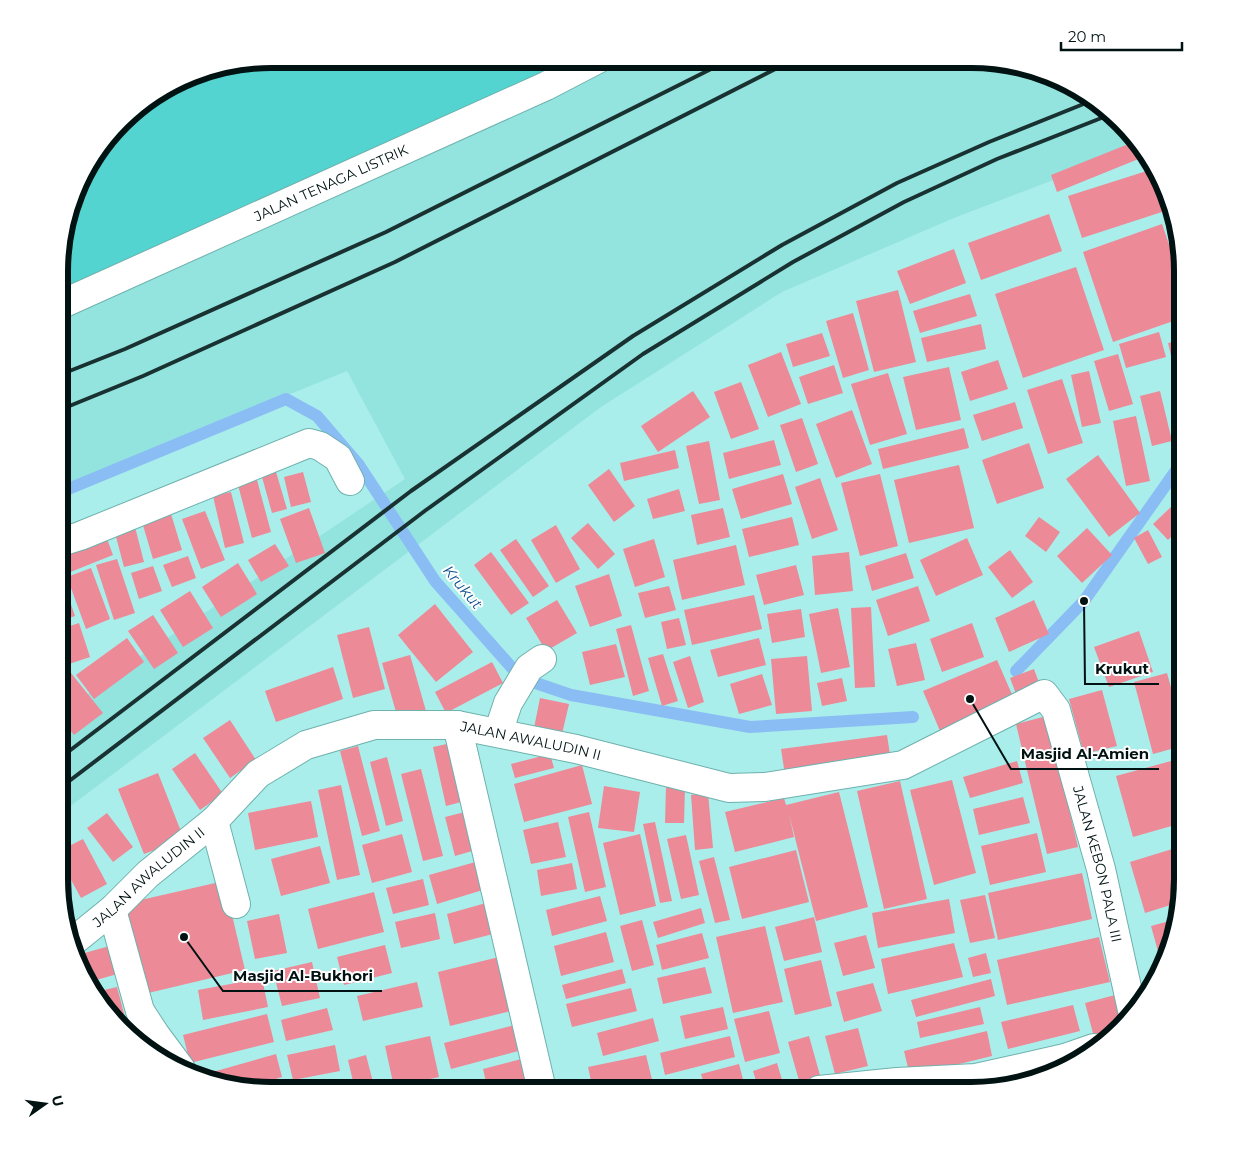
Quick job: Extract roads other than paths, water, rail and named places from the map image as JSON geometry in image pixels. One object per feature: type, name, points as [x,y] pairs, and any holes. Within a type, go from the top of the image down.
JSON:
[{"type":"street","name":"JALAN TENAGA LISTRIK","points":[[68,301],[546,86],[581,68]]},
{"type":"street","points":[[68,540],[309,443],[320,446],[338,458],[350,481]]},
{"type":"street","points":[[498,733],[508,703],[535,664]]},
{"type":"street","name":"JALAN AWALUDIN II","points":[[76,939],[112,910],[148,874],[214,821],[258,774],[306,745],[374,725],[457,725],[576,749],[729,788],[765,787],[902,766],[1044,694]]},
{"type":"street","name":"JALAN KEBON PALA III","points":[[1044,694],[1056,710],[1101,869],[1131,1004]]},
{"type":"street","points":[[457,725],[540,1082]]},
{"type":"street","points":[[214,821],[236,904]]},
{"type":"street","points":[[112,910],[140,1011],[171,1055]]},
{"type":"street","points":[[897,1082],[976,1078],[1065,1058]]},
{"type":"waterway","name":"Krukut","points":[[68,489],[286,399],[317,416],[359,465],[435,581],[521,678],[571,695],[750,727],[913,717]]},
{"type":"waterway","name":"Krukut","points":[[1016,671],[1084,601],[1174,473]]},
{"type":"railway","points":[[68,372],[125,349],[386,232],[713,68]]},
{"type":"railway","points":[[68,407],[143,376],[395,262],[777,68]]},
{"type":"railway","points":[[68,752],[411,491],[633,336],[782,245],[897,183],[989,142],[1085,103]]},
{"type":"railway","points":[[68,782],[426,510],[643,354],[793,262],[904,202],[997,159],[1103,117]]},
{"type":"place","name":"Krukut","points":[[1084,601]]},
{"type":"place","name":"Masjid Al-Amien","points":[[970,699]]},
{"type":"place","name":"Masjid Al-Bukhori","points":[[184,937]]}]
